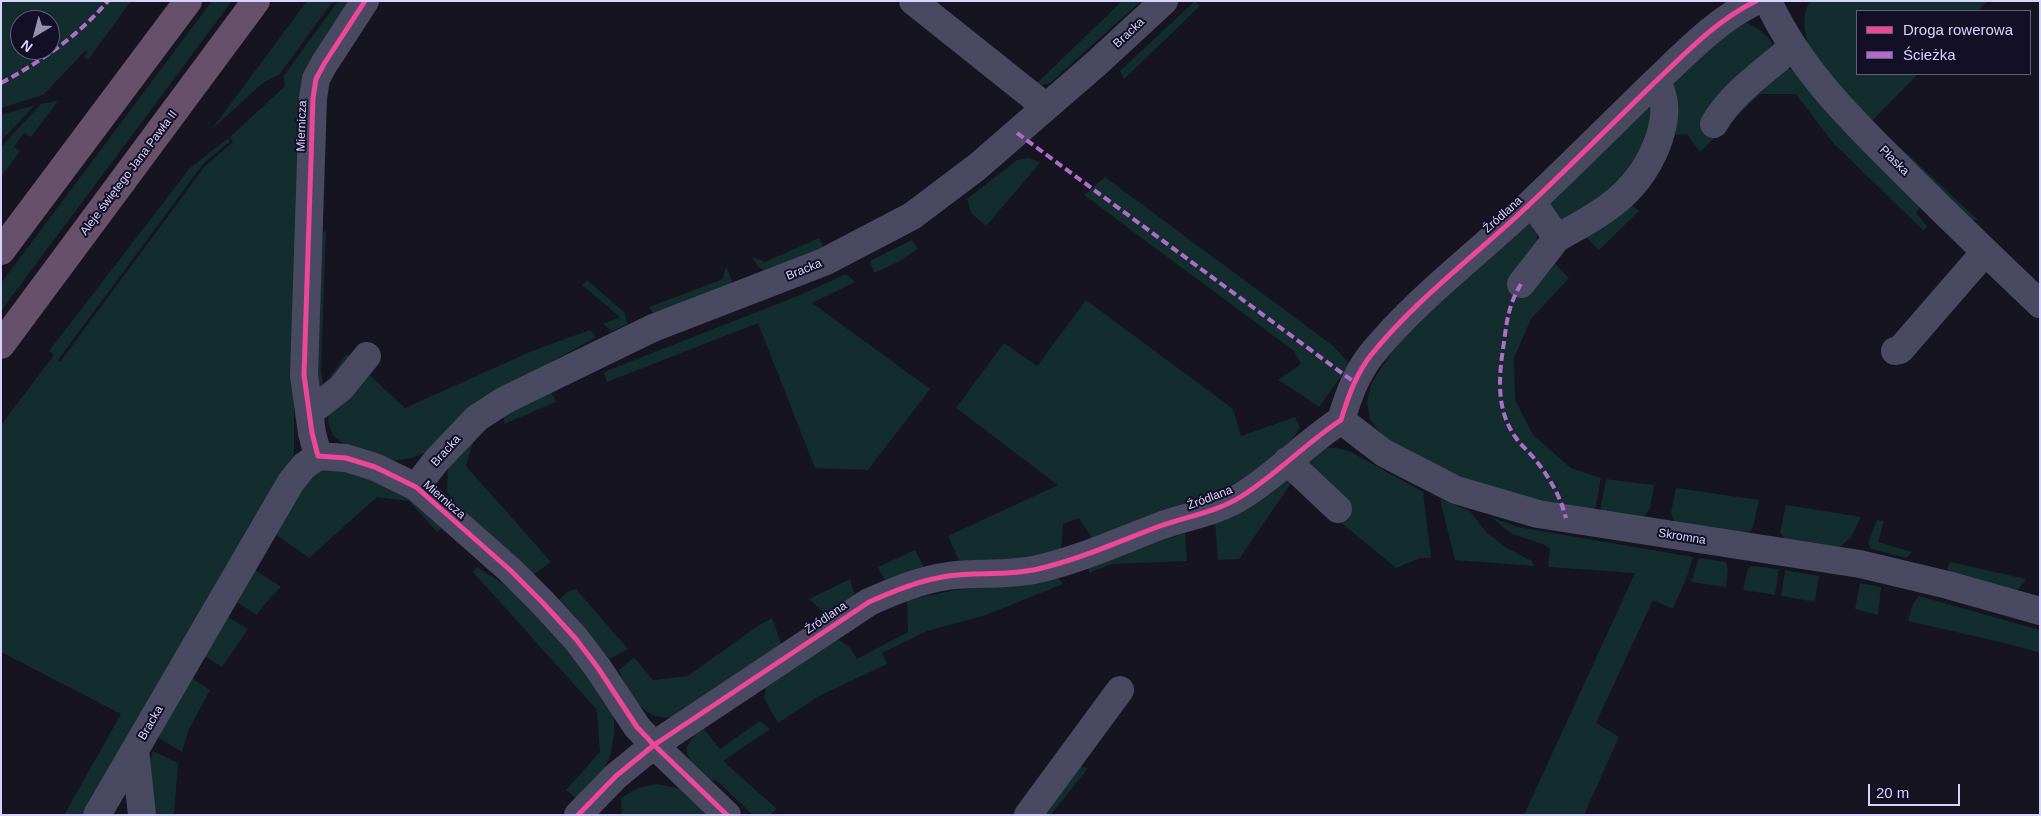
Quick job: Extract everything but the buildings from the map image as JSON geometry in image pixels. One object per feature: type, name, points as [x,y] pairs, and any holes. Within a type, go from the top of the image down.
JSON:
[{"type":"highway","points":[[1,251],[188,1]]},
{"type":"highway","name":"Aleje świętego Jana Pawła II","points":[[1,345],[256,1]]},
{"type":"street","name":"Miernicza","points":[[365,1],[324,64],[316,79],[313,98],[304,374],[309,413],[318,456],[346,458],[374,466],[416,487],[510,570],[550,610],[587,653],[637,727],[727,815]]},
{"type":"street","points":[[913,1],[1046,107]]},
{"type":"street","name":"Bracka","points":[[416,487],[436,460],[477,418],[505,400],[653,328],[807,269],[873,238],[912,216],[977,167],[1164,1]]},
{"type":"street","name":"Źródlana","points":[[578,815],[616,776],[654,745],[868,602],[896,590],[948,576],[1013,573],[1038,569],[1094,552],[1162,526],[1223,507],[1258,485],[1319,435],[1341,420],[1354,382],[1370,356],[1412,312],[1532,202],[1702,36],[1741,8],[1756,1]]},
{"type":"street","name":"Płaska","points":[[1768,1],[1792,47],[1846,112],[1891,159],[2040,304]]},
{"type":"street","points":[[1714,124],[1735,96],[1792,47]]},
{"type":"street","points":[[1521,284],[1557,238],[1616,202],[1632,187],[1644,171],[1653,155],[1661,132],[1665,112],[1664,96],[1657,81]]},
{"type":"street","points":[[1532,202],[1557,238]]},
{"type":"street","points":[[1895,350],[1900,350],[1985,252]]},
{"type":"street","points":[[309,413],[341,388],[367,356]]},
{"type":"street","name":"Skromna","points":[[1341,420],[1384,453],[1456,490],[1538,514],[1860,564],[1948,585],[2040,611]]},
{"type":"street","name":"Bracka","points":[[97,815],[291,482],[304,466],[318,456]]},
{"type":"street","points":[[1287,461],[1338,509]]},
{"type":"street","points":[[1028,815],[1120,690]]},
{"type":"street","points":[[135,750],[142,815]]},
{"type":"green space","points":[[1,1],[131,1],[88,60],[84,57],[88,52],[86,50],[43,95],[1,108]]},
{"type":"green space","points":[[212,1],[232,1],[1,311],[1,283]]},
{"type":"green space","points":[[307,1],[333,1],[279,75],[264,82],[212,129]]},
{"type":"green space","points":[[338,1],[354,1],[315,61],[294,369],[294,454],[288,471],[84,815],[64,815],[121,714],[1,652],[1,425],[54,355],[49,351],[190,168],[228,138],[230,141],[203,164],[58,360],[60,362],[205,166],[233,142],[230,137],[285,86],[283,77]]},
{"type":"green space","points":[[1122,1],[1141,1],[1050,83],[1036,84]]},
{"type":"green space","points":[[1195,1],[1200,6],[1124,79],[1120,71]]},
{"type":"green space","points":[[1810,1],[1987,1],[1979,10],[1856,10],[1856,75],[1917,75],[1872,121],[1812,59],[1804,23]]},
{"type":"green space","points":[[1747,23],[1767,36],[1772,43],[1771,51],[1785,69],[1792,69],[1798,74],[1921,205],[1916,213],[1927,226],[1924,231],[1834,144],[1796,94],[1760,94],[1700,152],[1687,134],[1676,135],[1672,88],[1677,77],[1705,49]]},
{"type":"green space","points":[[1654,100],[1651,133],[1625,181],[1584,210],[1561,220],[1548,205]]},
{"type":"green space","points":[[58,101],[31,137],[24,133],[14,147],[20,151],[3,174],[1,172],[1,147],[41,104]]},
{"type":"green space","points":[[35,105],[1,141],[1,115]]},
{"type":"green space","points":[[1873,122],[1978,220],[1968,220]]},
{"type":"green space","points":[[1030,158],[1040,163],[986,226],[971,213],[967,199],[1017,160]]},
{"type":"green space","points":[[1105,177],[1332,345],[1350,364],[1319,407],[1278,380],[1301,364],[1294,351],[1084,195]]},
{"type":"green space","points":[[1628,202],[1639,211],[1599,250],[1583,234]]},
{"type":"green space","points":[[1524,221],[1532,221],[1540,245],[1569,278],[1531,319],[1514,358],[1515,400],[1533,435],[1571,468],[1601,478],[1595,511],[1533,502],[1456,479],[1384,438],[1370,419],[1367,402],[1371,384],[1402,339],[1469,270]]},
{"type":"green space","points":[[326,230],[321,370],[323,386],[347,354],[356,362],[330,391],[324,393],[316,384],[313,372],[316,241]]},
{"type":"green space","points":[[819,238],[824,248],[767,271],[759,268],[752,257],[765,262]]},
{"type":"green space","points":[[912,240],[918,249],[896,263],[874,273],[870,261]]},
{"type":"green space","points":[[726,266],[732,281],[729,286],[655,315],[649,307],[723,279]]},
{"type":"green space","points":[[846,274],[855,282],[812,303],[930,389],[868,470],[815,468],[758,323],[607,382],[604,372],[800,295]]},
{"type":"green space","points":[[587,280],[625,313],[627,324],[612,331],[603,324],[620,317],[582,285]]},
{"type":"green space","points":[[1086,300],[1233,409],[1241,436],[1295,417],[1300,427],[1294,437],[1263,467],[1218,497],[1092,538],[1079,518],[1063,524],[1061,551],[1031,560],[959,561],[948,536],[1058,485],[956,408],[1004,343],[1037,366]]},
{"type":"green space","points":[[590,330],[596,337],[504,388],[428,451],[412,458],[393,461],[348,448],[333,435],[328,422],[329,412],[365,371],[405,408],[532,351]]},
{"type":"green space","points":[[550,390],[556,402],[504,424],[504,412]]},
{"type":"green space","points":[[475,436],[466,466],[551,562],[533,575],[457,508],[447,492],[448,466]]},
{"type":"green space","points":[[1326,448],[1337,448],[1351,452],[1423,492],[1431,558],[1420,558],[1396,568],[1292,482],[1239,559],[1218,560],[1215,521],[1300,466],[1315,453]]},
{"type":"green space","points":[[340,468],[400,488],[443,527],[437,532],[409,501],[377,497],[309,558],[271,531],[307,477],[324,470]]},
{"type":"green space","points":[[1606,479],[1654,485],[1650,508],[1644,517],[1600,512]]},
{"type":"green space","points":[[1676,488],[1759,500],[1753,527],[1748,534],[1674,522],[1671,513]]},
{"type":"green space","points":[[1440,499],[1470,511],[1486,532],[1507,548],[1532,561],[1534,566],[1455,560]]},
{"type":"green space","points":[[1786,505],[1861,517],[1851,537],[1840,547],[1785,539],[1780,533]]},
{"type":"green space","points":[[1491,517],[1518,527],[1693,557],[1673,609],[1653,600],[1596,723],[1619,737],[1584,815],[1524,815],[1635,573],[1548,567],[1550,549],[1545,545],[1510,533]]},
{"type":"green space","points":[[1877,520],[1884,521],[1878,542],[1912,552],[1907,558],[1871,549],[1868,543]]},
{"type":"green space","points":[[1185,533],[1187,561],[1112,564],[1089,573],[1089,564]]},
{"type":"green space","points":[[915,550],[926,571],[899,580],[884,579],[878,567]]},
{"type":"green space","points":[[1699,558],[1726,562],[1728,570],[1726,587],[1691,582]]},
{"type":"green space","points":[[1950,562],[2026,579],[2017,591],[1947,570]]},
{"type":"green space","points":[[1751,566],[1779,569],[1775,595],[1743,590],[1748,569]]},
{"type":"green space","points":[[477,567],[525,598],[555,629],[614,714],[611,754],[603,771],[577,799],[566,790],[600,752],[597,710],[473,572]]},
{"type":"green space","points":[[252,568],[281,587],[257,615],[232,599]]},
{"type":"green space","points":[[1785,570],[1819,576],[1815,602],[1781,596]]},
{"type":"green space","points":[[1058,578],[1063,584],[986,615],[927,631],[882,653],[887,664],[819,696],[778,723],[764,698],[766,687],[777,675],[827,642],[840,640],[850,648],[857,659],[908,632],[907,600],[956,590]]},
{"type":"green space","points":[[850,579],[855,597],[826,615],[809,599]]},
{"type":"green space","points":[[1860,583],[1881,587],[1878,615],[1855,609]]},
{"type":"green space","points":[[576,589],[628,649],[610,659],[558,601],[567,592]]},
{"type":"green space","points":[[1919,596],[2040,630],[2040,653],[1908,621],[1913,604]]},
{"type":"green space","points":[[223,614],[248,629],[222,667],[200,653]]},
{"type":"green space","points":[[772,618],[782,646],[683,714],[660,717],[651,714],[635,700],[623,681],[619,670],[634,657],[653,680],[688,676],[756,627]]},
{"type":"green space","points":[[187,675],[210,690],[189,729],[182,752],[159,738],[171,706]]},
{"type":"green space","points":[[760,721],[770,729],[723,761],[777,809],[770,815],[753,815],[716,780],[712,781],[697,767],[688,756],[687,750],[694,737],[703,728],[720,749]]},
{"type":"green space","points":[[153,751],[178,763],[174,815],[151,815],[147,769]]},
{"type":"green space","points":[[1080,767],[1088,768],[1051,815],[1045,815]]},
{"type":"green space","points":[[656,784],[679,788],[708,815],[622,815],[621,798],[638,788]]},
{"type":"marked path","points":[[1,83],[59,47],[72,37],[108,1]]},
{"type":"marked path","points":[[1017,133],[1354,382]]},
{"type":"marked path","points":[[1521,284],[1511,305],[1506,326],[1500,379],[1502,404],[1509,427],[1549,479],[1561,502],[1566,518]]},
{"type":"cycle path","points":[[365,1],[324,64],[316,79],[313,98],[304,375],[312,433],[318,456],[346,458],[375,467],[416,487],[510,570],[543,603],[576,639],[598,668],[637,727],[727,815]]},
{"type":"cycle path","points":[[578,815],[616,776],[654,745],[869,602],[927,580],[959,575],[1027,571],[1054,565],[1160,526],[1223,506],[1242,496],[1341,420],[1353,386],[1366,362],[1389,334],[1429,294],[1513,220],[1701,39],[1727,18],[1756,1]]}]
